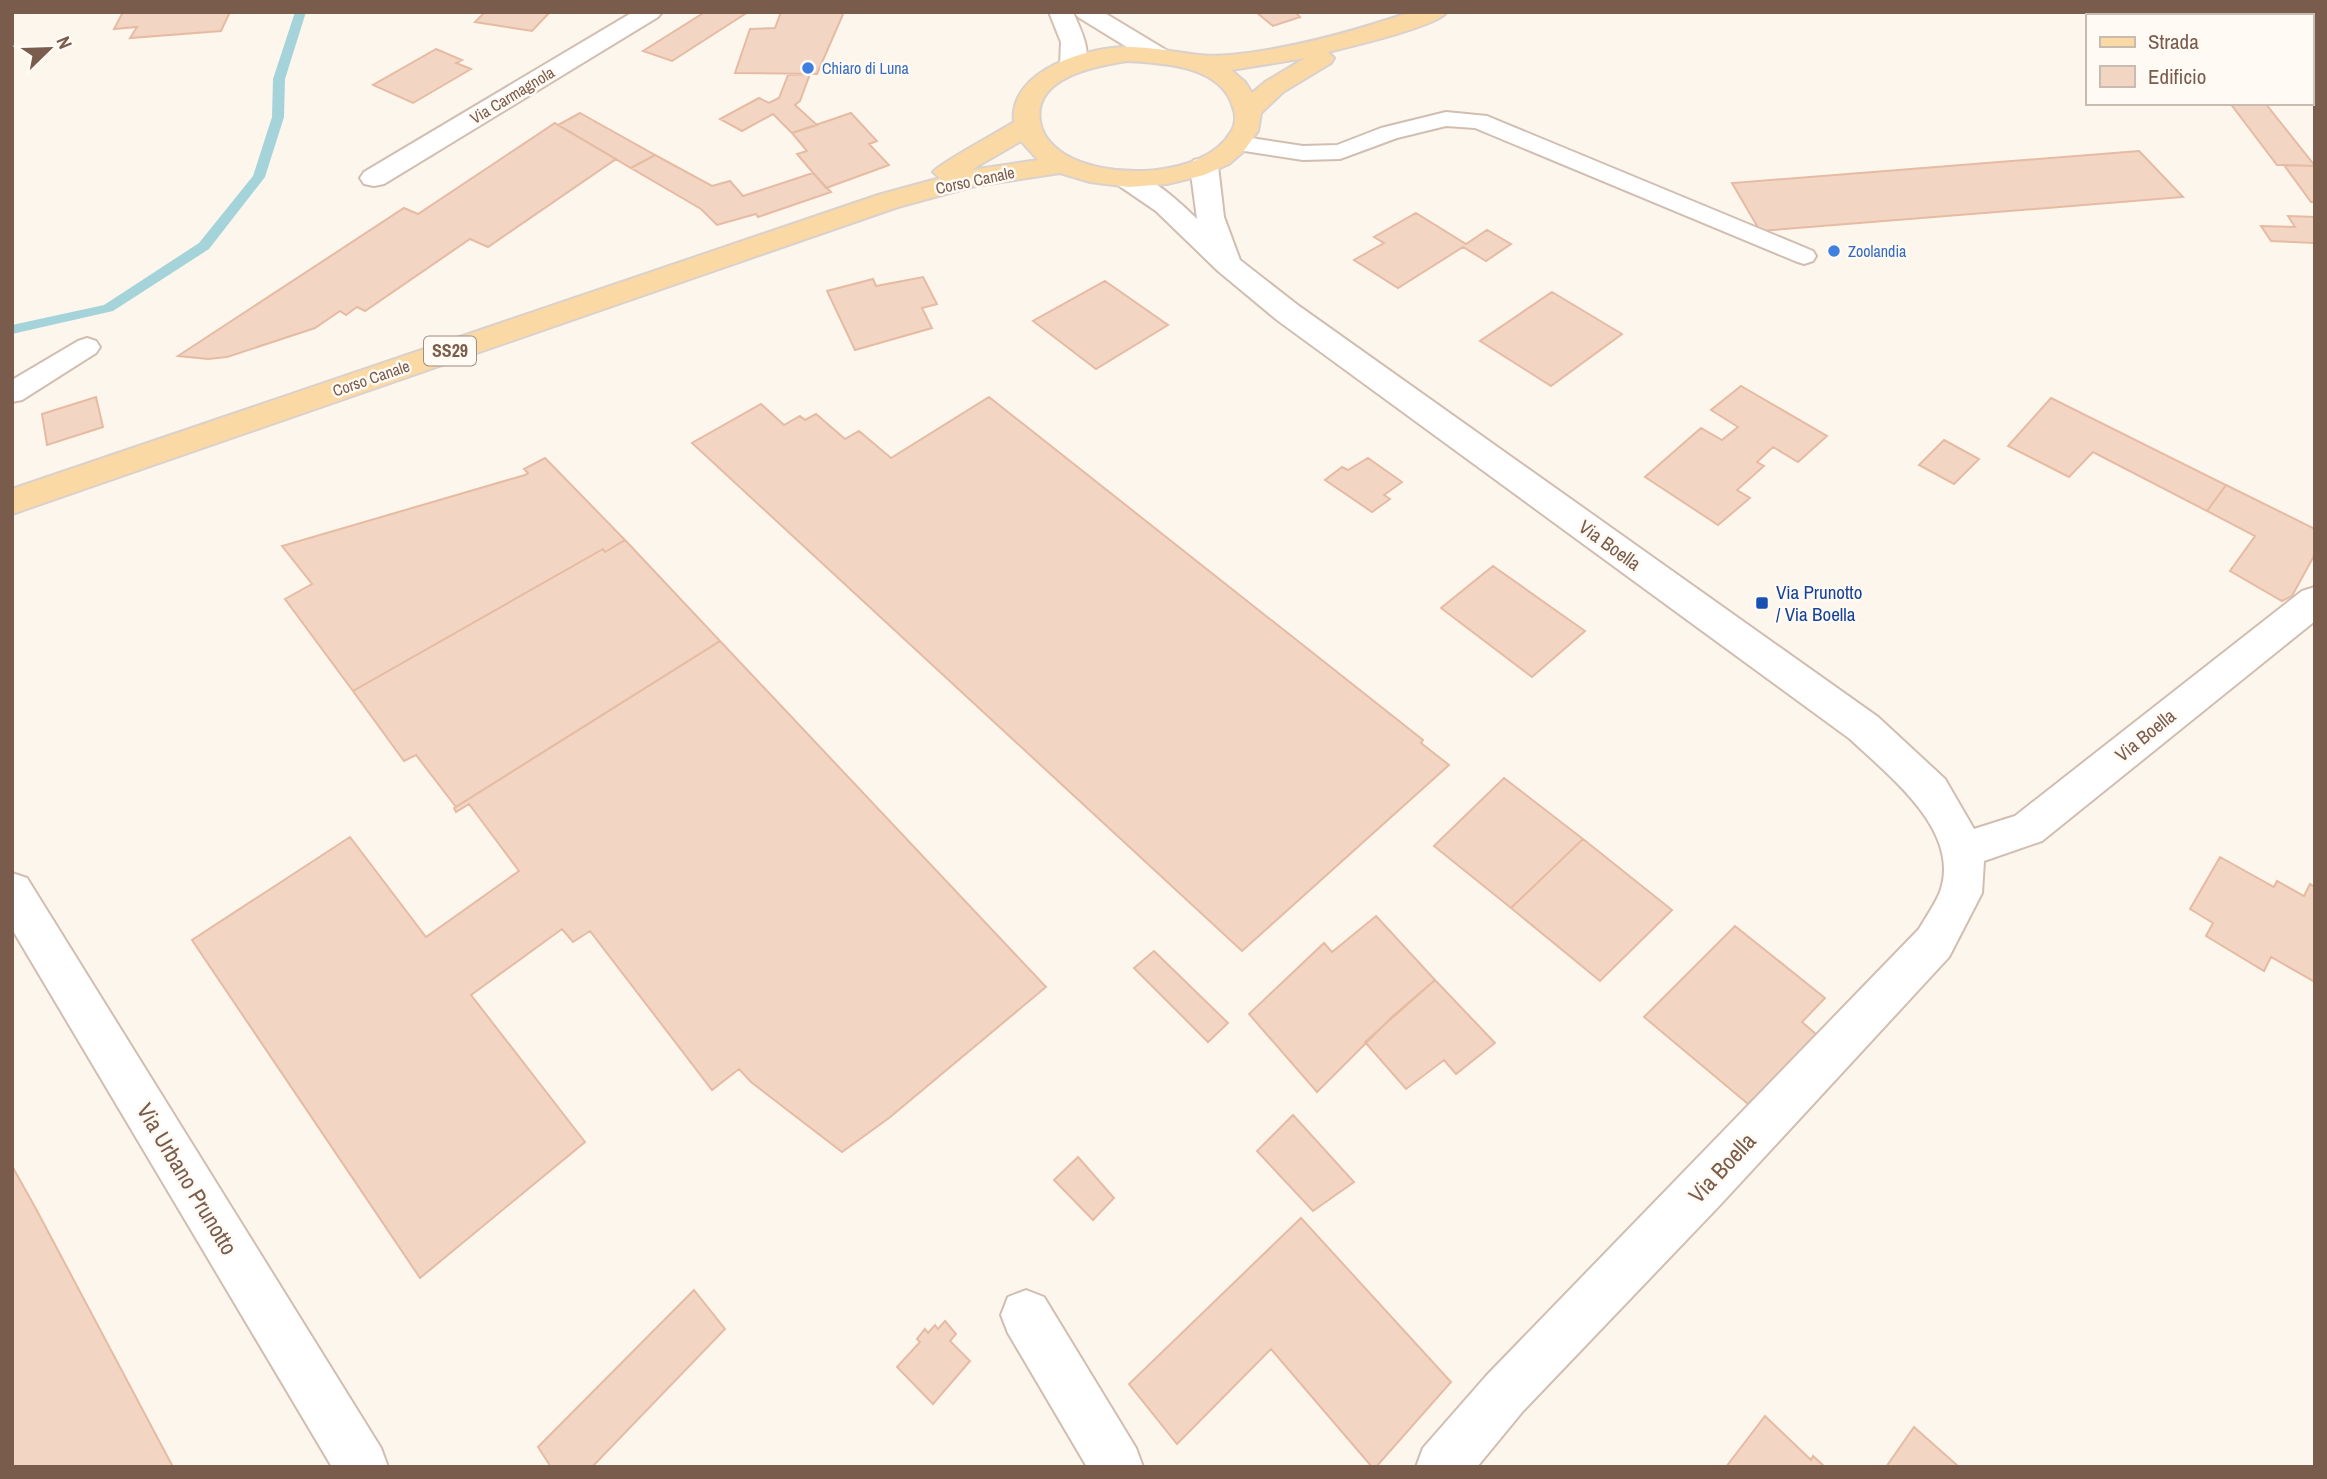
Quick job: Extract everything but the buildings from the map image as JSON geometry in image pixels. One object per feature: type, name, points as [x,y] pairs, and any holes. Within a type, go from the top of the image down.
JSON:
[{"type":"main road","points":[[1199,65],[1243,63],[1361,38],[1436,12]]},
{"type":"main road","points":[[1248,111],[1273,87],[1361,38]]},
{"type":"main road","points":[[1026,127],[1026,109],[1034,93],[1050,78],[1073,65],[1118,55],[1157,55],[1199,65],[1229,81],[1242,95],[1248,111],[1247,127],[1238,143]]},
{"type":"main road","name":"Corso Canale","points":[[888,201],[984,153],[1026,127],[1038,147],[1063,164],[1093,175],[1128,179],[1169,177],[1204,166],[1224,156],[1238,143]]},
{"type":"main road","name":"Corso Canale","points":[[12,502],[888,201],[973,178],[1063,164]]},
{"type":"street","name":"Via Carmagnola","points":[[374,178],[650,12]]},
{"type":"street","points":[[1061,12],[1073,42],[1073,65]]},
{"type":"street","points":[[1086,12],[1157,55]]},
{"type":"street","points":[[1204,166],[1210,216],[1228,265]]},
{"type":"street","name":"Via Boella","points":[[1128,179],[1166,205],[1228,265],[1288,313],[1864,728],[1931,791],[1965,850],[1961,893],[1934,943],[1703,1188],[1505,1392],[1442,1467]]},
{"type":"street","name":"Via Boella","points":[[1965,850],[2028,829],[2315,601]]},
{"type":"street","name":"Via Urbano Prunotto","points":[[12,891],[362,1467]]},
{"type":"street","points":[[1026,1315],[1117,1467]]},
{"type":"lane","points":[[1238,143],[1303,153],[1340,152],[1389,133],[1446,119],[1479,121],[1804,256]]},
{"type":"lane","points":[[12,393],[87,347]]},
{"type":"waterway","points":[[12,330],[108,308],[204,246],[259,177],[278,117],[279,79],[301,12]]},
{"type":"place","name":"Chiaro di Luna","points":[[808,68]]},
{"type":"place","name":"Zoolandia","points":[[1834,251]]},
{"type":"place","name":"Via Prunotto / Via Boella","points":[[1762,603]]}]
